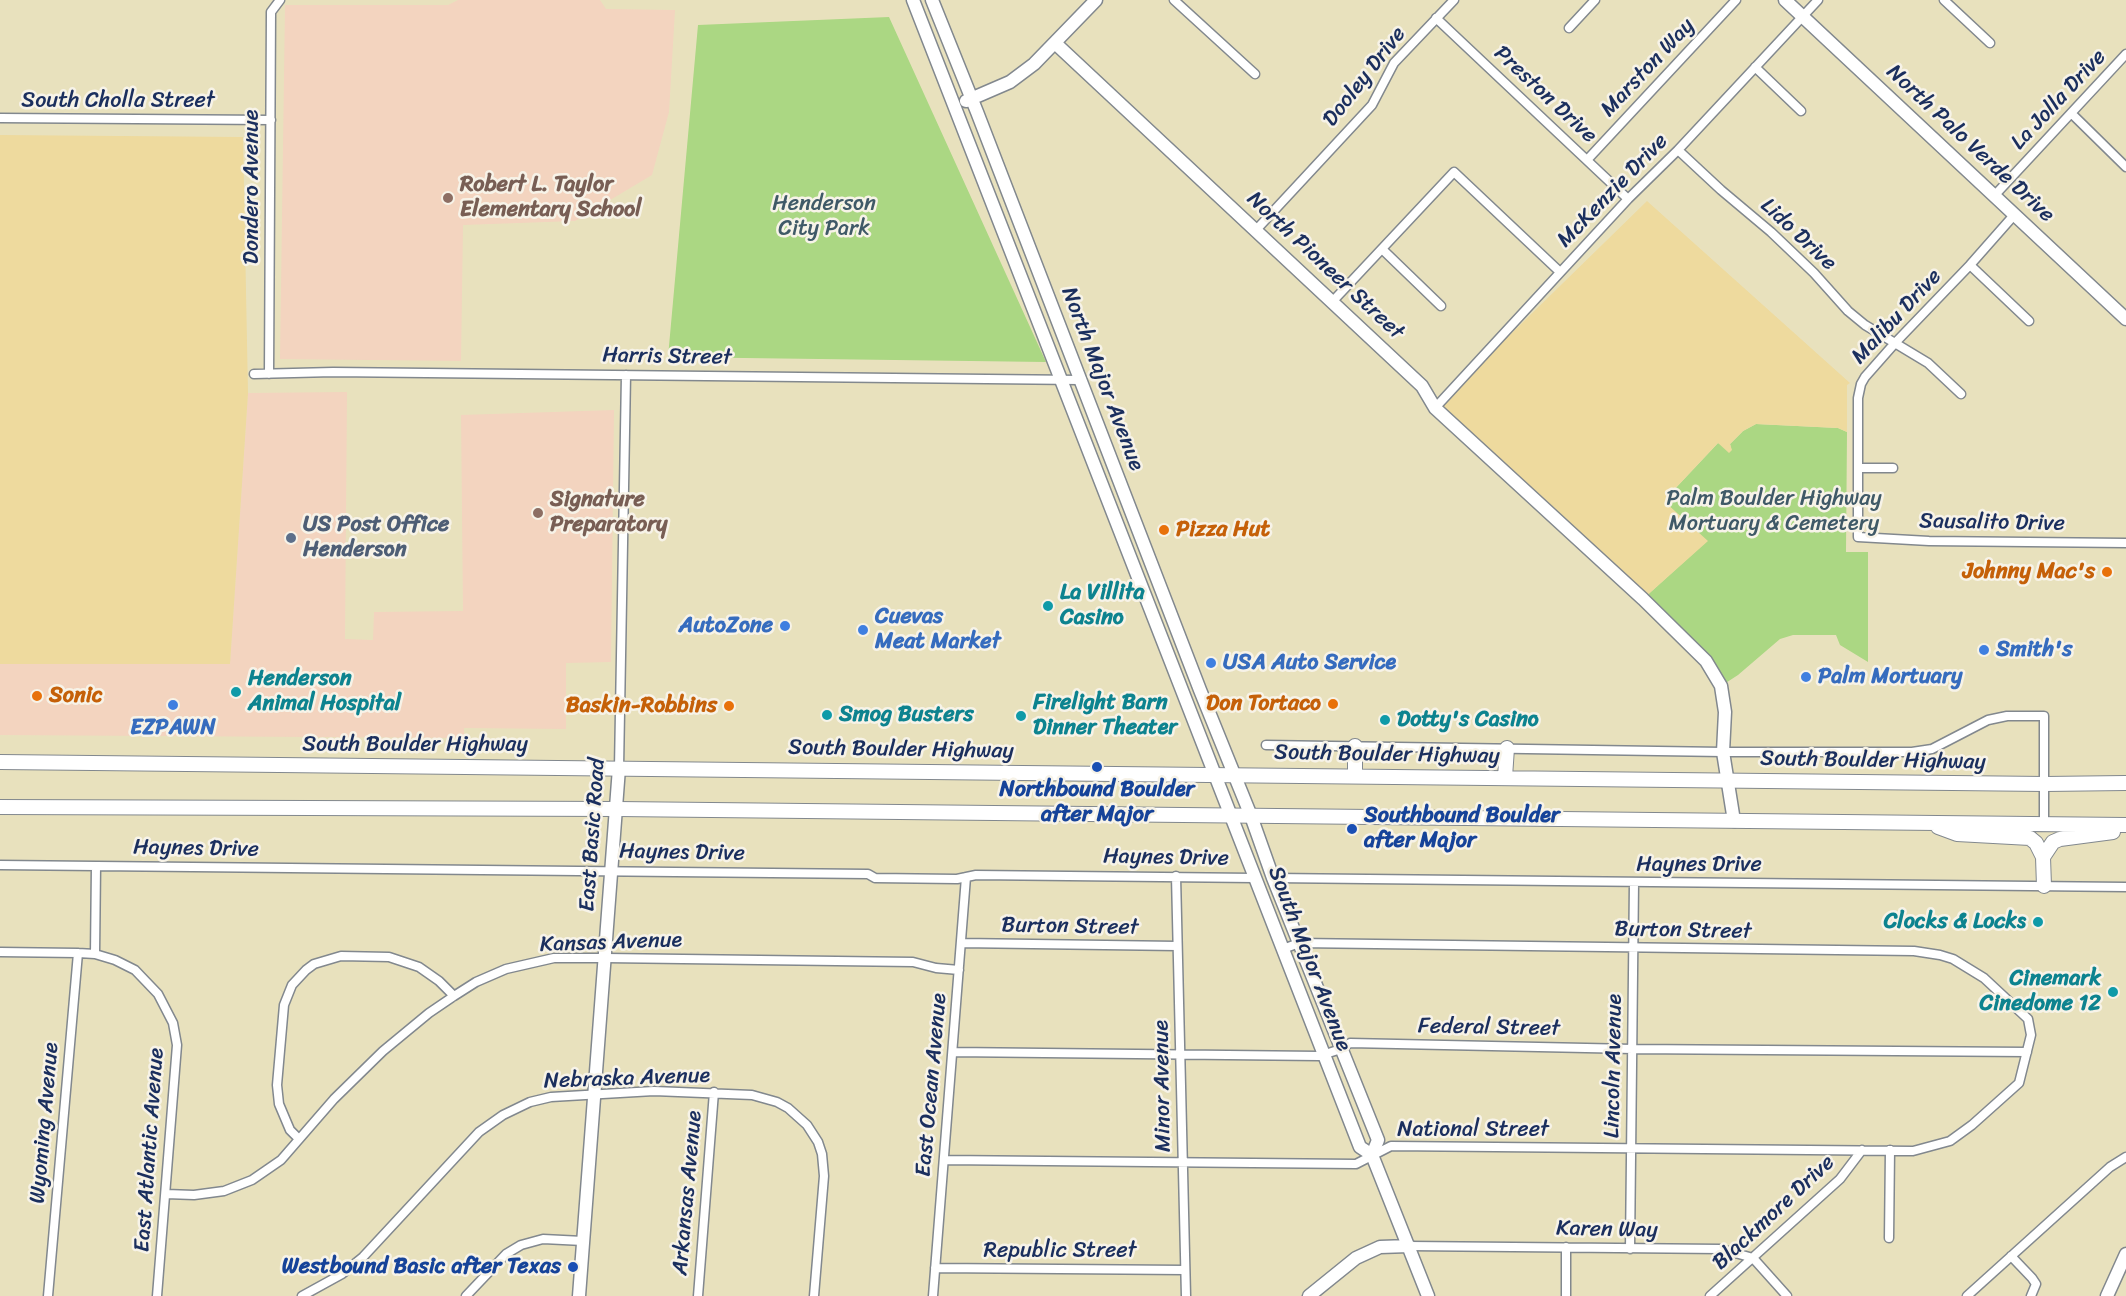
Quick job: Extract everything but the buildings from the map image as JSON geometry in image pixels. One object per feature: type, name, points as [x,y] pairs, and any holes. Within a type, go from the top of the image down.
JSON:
[{"type":"main road","points":[[1355,746],[1355,776]]},
{"type":"main road","points":[[1505,777],[1507,748]]},
{"type":"main road","name":"South Boulder Highway","points":[[0,762],[2044,784],[2126,783]]},
{"type":"main road","points":[[0,807],[617,809],[2044,824],[2126,827]]},
{"type":"main road","points":[[1927,823],[1957,834],[2030,838],[2036,843],[2043,857],[2044,886]]},
{"type":"main road","points":[[2043,857],[2053,842],[2060,839],[2126,827]]},
{"type":"street","points":[[955,106],[1010,82],[1034,64],[1096,0]]},
{"type":"street","name":"Dooley Drive","points":[[1256,230],[1372,105],[1394,63],[1454,0]]},
{"type":"street","points":[[1569,28],[1595,0]]},
{"type":"street","name":"Marston Way","points":[[1587,160],[1736,0]]},
{"type":"street","name":"North Palo Verde Drive","points":[[1785,0],[2126,319]]},
{"type":"street","name":"McKenzie Drive","points":[[1435,408],[1628,199],[1818,0]]},
{"type":"street","points":[[1944,0],[1990,43]]},
{"type":"street","name":"Dondero Avenue","points":[[269,374],[271,12],[279,1]]},
{"type":"street","points":[[914,1],[932,2]]},
{"type":"street","name":"North Major Avenue","points":[[914,1],[1214,774]]},
{"type":"street","points":[[1177,1],[1255,74]]},
{"type":"street","name":"North Major Avenue","points":[[932,2],[972,99],[1234,774]]},
{"type":"street","name":"Preston Drive","points":[[1436,18],[1628,199]]},
{"type":"street","name":"North Pioneer Street","points":[[1055,43],[1422,386],[1435,408],[1643,599],[1706,661],[1721,686],[1725,712],[1723,752],[1734,821]]},
{"type":"street","name":"La Jolla Drive","points":[[1994,196],[2126,54]]},
{"type":"street","points":[[1755,67],[1801,111]]},
{"type":"street","points":[[2071,113],[2126,167]]},
{"type":"street","name":"South Cholla Street","points":[[0,118],[271,120]]},
{"type":"street","name":"Lido Drive","points":[[1677,150],[1771,232],[1865,326],[1928,363],[1961,394]]},
{"type":"street","points":[[1332,302],[1454,172],[1560,272]]},
{"type":"street","name":"Malibu Drive","points":[[1858,537],[1858,398],[1861,384],[1895,343],[1970,266],[2014,214]]},
{"type":"street","points":[[1382,249],[1441,306]]},
{"type":"street","points":[[1970,266],[2029,321]]},
{"type":"street","points":[[1022,279],[1039,272]]},
{"type":"street","points":[[1027,292],[1044,285]]},
{"type":"street","name":"Harris Street","points":[[254,374],[333,372],[1080,380]]},
{"type":"street","name":"East Basic Road","points":[[579,1296],[617,809],[626,375]]},
{"type":"street","points":[[1093,464],[1110,457]]},
{"type":"street","points":[[1859,468],[1893,468]]},
{"type":"street","name":"Sausalito Drive","points":[[1858,537],[1952,541],[2126,543]]},
{"type":"street","points":[[1132,562],[1149,556]]},
{"type":"street","points":[[1266,745],[1723,752],[1912,752],[1932,749],[1988,720],[2007,716],[2044,716],[2044,824]]},
{"type":"street","name":"South Major Avenue","points":[[1214,774],[1360,1147],[1372,1155],[1428,1296]]},
{"type":"street","name":"South Major Avenue","points":[[1234,774],[1378,1140],[1372,1155]]},
{"type":"street","name":"Haynes Drive","points":[[0,865],[868,874],[875,878],[957,879],[976,875],[1254,878]]},
{"type":"street","points":[[95,954],[96,866]]},
{"type":"street","name":"Minor Avenue","points":[[1176,876],[1186,1296]]},
{"type":"street","name":"East Ocean Avenue","points":[[933,1296],[966,877]]},
{"type":"street","name":"Haynes Drive","points":[[1273,878],[2126,886]]},
{"type":"street","name":"Lincoln Avenue","points":[[1630,1249],[1634,882]]},
{"type":"street","name":"Burton Street","points":[[961,943],[1178,946]]},
{"type":"street","name":"Burton Street","points":[[1282,949],[1299,943],[1914,951],[1953,959],[1984,978],[2028,1019],[2031,1035],[2027,1052]]},
{"type":"street","name":"East Atlantic Avenue","points":[[0,952],[78,952],[115,960],[135,970],[158,994],[173,1023],[177,1045],[157,1296]]},
{"type":"street","name":"Wyoming Avenue","points":[[48,1296],[78,952]]},
{"type":"street","points":[[299,1139],[290,1130],[279,1104],[277,1085],[284,1005],[292,985],[306,970],[314,964],[341,956],[389,957],[419,967],[439,981],[454,996]]},
{"type":"street","name":"Kansas Avenue","points":[[166,1194],[194,1196],[224,1191],[249,1181],[282,1160],[334,1099],[383,1051],[429,1013],[454,996],[476,982],[506,969],[554,958],[606,958],[913,962],[936,968],[959,970]]},
{"type":"street","name":"Federal Street","points":[[953,1052],[1323,1054],[1341,1049],[1350,1043],[1633,1049],[2027,1052]]},
{"type":"street","name":"Blackmore Drive","points":[[1710,1296],[1840,1179],[1862,1150],[1913,1150],[1950,1141],[1972,1125],[2019,1083],[2027,1052]]},
{"type":"street","name":"Nebraska Avenue","points":[[302,1296],[342,1274],[363,1257],[479,1132],[503,1114],[530,1102],[551,1097],[654,1091],[752,1095],[777,1102],[788,1108],[807,1125],[818,1142],[822,1154],[824,1176],[814,1296]]},
{"type":"street","name":"Arkansas Avenue","points":[[698,1296],[714,1092]]},
{"type":"street","name":"National Street","points":[[944,1160],[1356,1164],[1390,1146],[1862,1150]]},
{"type":"street","points":[[1888,1238],[1890,1150]]},
{"type":"street","points":[[1967,1296],[2110,1167],[2126,1157]]},
{"type":"street","points":[[466,1296],[506,1254],[521,1245],[543,1239],[584,1241]]},
{"type":"street","points":[[1309,1296],[1356,1258],[1380,1247],[1409,1246]]},
{"type":"street","name":"Karen Way","points":[[1409,1246],[1721,1249],[1753,1258]]},
{"type":"street","points":[[1566,1247],[1566,1296]]},
{"type":"street","points":[[2107,1296],[2126,1254]]},
{"type":"street","points":[[2011,1256],[2036,1284],[2031,1296]]},
{"type":"street","points":[[1753,1258],[1787,1296]]},
{"type":"street","name":"Republic Street","points":[[935,1268],[1185,1270]]},
{"type":"shaded area","name":"Robert L. Taylor Elementary School","points":[[458,0],[600,0],[606,9],[675,10],[669,112],[652,175],[575,221],[463,225],[461,361],[280,359],[285,5],[448,5]]},
{"type":"shaded area","points":[[347,392],[345,639],[373,640],[374,612],[463,611],[461,415],[614,410],[611,662],[566,663],[566,729],[464,728],[464,738],[0,735],[0,664],[230,663],[248,393]]},
{"type":"green space","name":"Henderson City Park","points":[[889,17],[1046,362],[668,357],[698,25]]},
{"type":"green space","name":"Palm Boulder Highway Mortuary & Cemetery","points":[[1756,424],[1838,428],[1847,432],[1846,552],[1868,552],[1868,662],[1840,645],[1836,635],[1793,635],[1780,639],[1738,675],[1721,686],[1643,599],[1707,541],[1667,504],[1673,496],[1671,493],[1718,443],[1731,448],[1730,444],[1743,431]]},
{"type":"sand","points":[[0,135],[243,137],[248,393],[230,664],[0,664]]},
{"type":"sand","points":[[1647,201],[1850,383],[1847,385],[1847,432],[1838,428],[1756,424],[1743,431],[1730,444],[1732,450],[1729,453],[1718,443],[1671,493],[1674,496],[1667,504],[1708,541],[1643,599],[1435,408]]},
{"type":"place","name":"Robert L. Taylor Elementary School","points":[[448,198]]},
{"type":"place","name":"Signature Preparatory","points":[[538,513]]},
{"type":"place","name":"Pizza Hut","points":[[1164,530]]},
{"type":"place","name":"US Post Office Henderson","points":[[291,538]]},
{"type":"place","name":"Johnny Mac's","points":[[2107,572]]},
{"type":"place","name":"La Villita Casino","points":[[1048,606]]},
{"type":"place","name":"AutoZone","points":[[785,626]]},
{"type":"place","name":"Cuevas Meat Market","points":[[863,630]]},
{"type":"place","name":"Smith's","points":[[1984,650]]},
{"type":"place","name":"USA Auto Service","points":[[1211,663]]},
{"type":"place","name":"Palm Mortuary","points":[[1806,677]]},
{"type":"place","name":"Henderson Animal Hospital","points":[[236,692]]},
{"type":"place","name":"Sonic","points":[[37,696]]},
{"type":"place","name":"Don Tortaco","points":[[1333,704]]},
{"type":"place","name":"EZPAWN","points":[[173,705]]},
{"type":"place","name":"Baskin-Robbins","points":[[729,706]]},
{"type":"place","name":"Smog Busters","points":[[827,715]]},
{"type":"place","name":"Firelight Barn Dinner Theater","points":[[1021,716]]},
{"type":"place","name":"Dotty's Casino","points":[[1385,720]]},
{"type":"place","name":"Northbound Boulder after Major","points":[[1097,767]]},
{"type":"place","name":"Southbound Boulder after Major","points":[[1352,829]]},
{"type":"place","name":"Clocks & Locks","points":[[2038,922]]},
{"type":"place","name":"Cinemark Cinedome 12","points":[[2113,992]]},
{"type":"place","name":"Westbound Basic after Texas","points":[[573,1267]]}]
